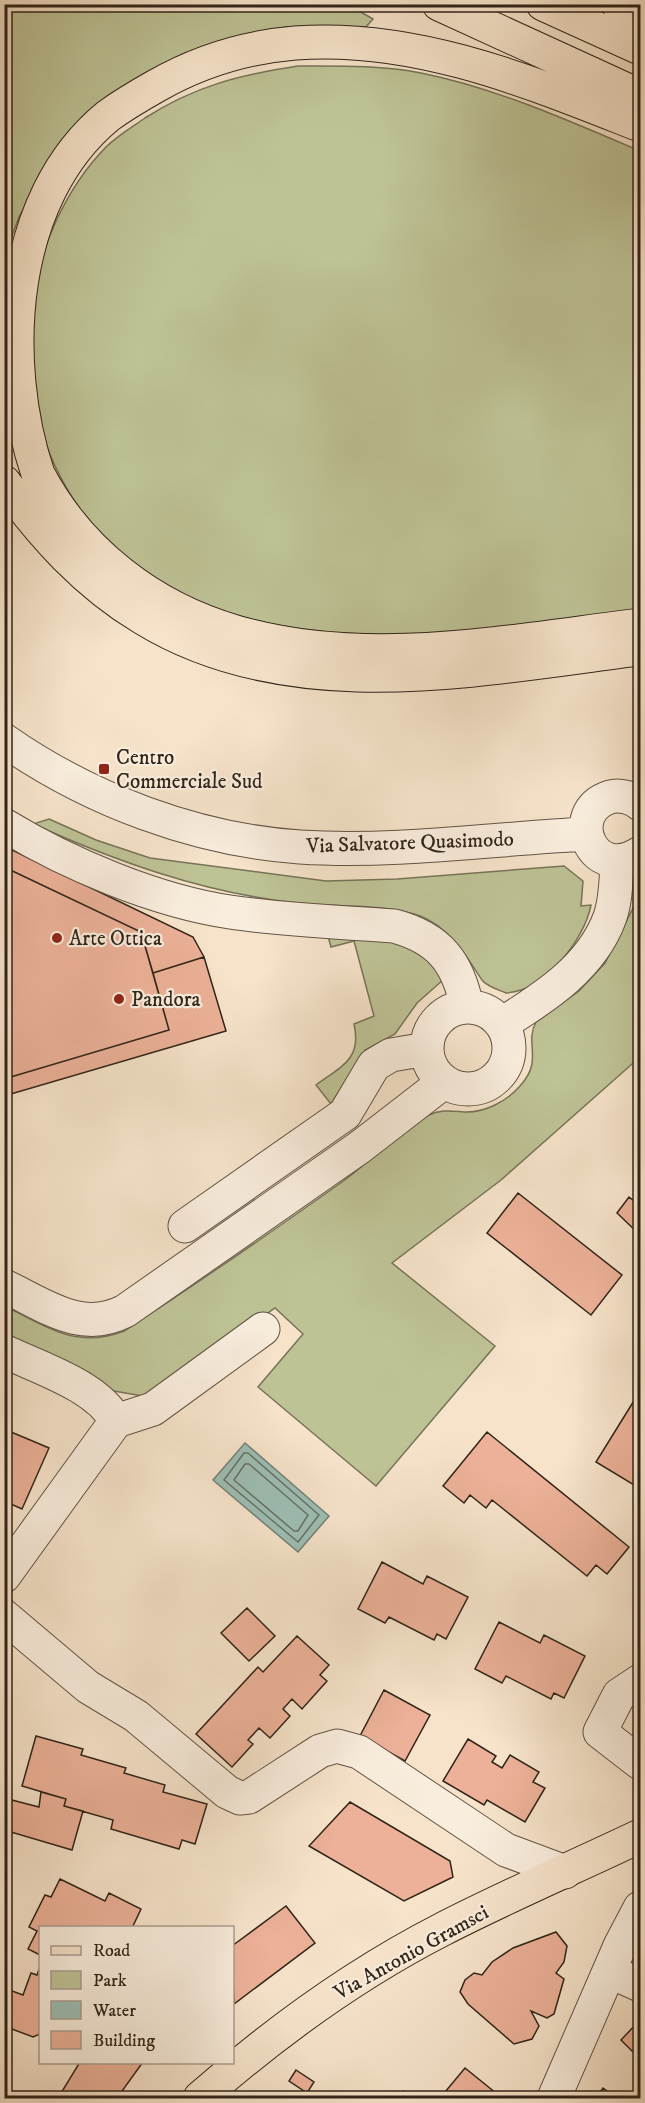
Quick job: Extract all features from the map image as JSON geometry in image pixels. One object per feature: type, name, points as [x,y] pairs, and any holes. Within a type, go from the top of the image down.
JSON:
[{"type":"main road","points":[[439,4],[640,96]]},
{"type":"main road","points":[[543,4],[640,48]]},
{"type":"main road","points":[[618,4],[640,15]]},
{"type":"main road","points":[[640,125],[529,81],[428,51],[339,42],[264,46],[225,57],[176,75],[107,117],[78,148],[56,177],[30,229],[14,277],[7,347],[14,410],[22,438],[36,472],[56,505],[80,535],[126,578],[180,611],[240,633],[332,649],[430,648],[640,625]]},
{"type":"main road","points":[[4,482],[57,548],[113,598],[174,635],[235,657],[330,673],[374,675],[469,669],[640,649]]},
{"type":"main road","name":"Via Antonio Gramsci","points":[[200,2098],[283,2030],[354,1981],[442,1930],[640,1836]]},
{"type":"street","name":"Via Salvatore Quasimodo","points":[[4,740],[39,764],[115,801],[161,819],[245,839],[298,847],[346,849],[586,834]]},
{"type":"street","points":[[502,1024],[536,1003],[576,971],[609,918],[629,858],[597,853],[586,834],[587,822],[592,810],[601,801],[612,796],[626,797],[640,804]]},
{"type":"street","points":[[4,825],[24,837],[98,871],[182,903],[231,912],[394,926],[415,932],[431,941],[447,957],[462,980],[467,1007]]},
{"type":"street","points":[[467,1007],[493,1014],[502,1024],[510,1048],[502,1073],[493,1082],[468,1090],[444,1082],[435,1073],[427,1048],[429,1036],[443,1015],[467,1007]]},
{"type":"street","points":[[185,1226],[345,1114],[374,1065],[391,1055],[427,1048]]},
{"type":"street","points":[[4,1286],[73,1318],[98,1322],[111,1318],[126,1311],[360,1147],[444,1082]]},
{"type":"street","points":[[4,1576],[116,1421],[153,1408],[263,1329]]},
{"type":"street","points":[[4,1351],[95,1395],[110,1408],[116,1421]]},
{"type":"street","points":[[4,1616],[88,1687],[136,1716],[227,1792],[240,1798],[249,1797],[320,1751],[337,1746],[359,1752],[506,1850],[565,1872]]},
{"type":"street","points":[[640,1681],[619,1695],[600,1732],[640,1762]]},
{"type":"street","points":[[554,2098],[611,1972],[620,1946],[640,1908]]},
{"type":"street","points":[[611,1972],[640,1985]]},
{"type":"green space","points":[[347,4],[373,19],[366,27],[285,27],[224,42],[47,169],[19,217],[5,254],[5,5]]},
{"type":"green space","points":[[298,66],[360,66],[421,73],[449,79],[532,106],[640,151],[640,611],[498,629],[404,635],[309,630],[262,622],[204,607],[154,580],[131,564],[103,539],[72,497],[55,467],[38,418],[29,324],[39,265],[66,201],[91,164],[106,147],[145,118],[182,98],[218,83],[256,73]]},
{"type":"green space","points":[[49,819],[96,840],[150,858],[326,881],[397,879],[564,866],[583,881],[581,906],[591,905],[580,934],[560,962],[534,983],[520,990],[506,993],[484,982],[448,935],[440,927],[420,916],[372,907],[305,904],[255,897],[190,882],[126,862],[33,824]]},
{"type":"green space","points":[[640,883],[640,1057],[501,1180],[392,1263],[495,1346],[376,1486],[258,1387],[303,1334],[275,1308],[148,1397],[114,1391],[5,1339],[4,1306],[48,1328],[76,1337],[107,1336],[124,1331],[234,1258],[342,1182],[406,1130],[429,1115],[442,1111],[472,1112],[488,1108],[509,1097],[527,1077],[531,1068],[532,1038],[536,1022],[579,991],[605,963],[634,906],[635,888]]},
{"type":"green space","points":[[328,936],[399,942],[425,954],[443,980],[417,1003],[395,1034],[365,1050],[331,1104],[316,1085],[348,1061],[355,1046],[354,1024],[374,1016],[354,941],[331,947]]},
{"type":"water","points":[[245,1443],[329,1516],[298,1552],[213,1480]]},
{"type":"building","points":[[4,846],[193,937],[204,957],[153,973],[141,932],[4,867]]},
{"type":"building","points":[[4,867],[141,932],[169,1030],[4,1079]]},
{"type":"building","points":[[204,957],[226,1031],[4,1096],[4,1079],[169,1030],[153,973]]},
{"type":"building","points":[[640,1191],[640,1235],[617,1213],[629,1197],[634,1201]]},
{"type":"building","points":[[518,1193],[622,1275],[591,1315],[487,1233]]},
{"type":"building","points":[[640,1391],[640,1486],[639,1488],[596,1462]]},
{"type":"building","points":[[4,1429],[49,1448],[22,1509],[4,1501]]},
{"type":"building","points":[[487,1432],[629,1547],[607,1574],[596,1565],[587,1576],[492,1500],[486,1508],[470,1495],[464,1503],[443,1486]]},
{"type":"building","points":[[382,1562],[423,1584],[427,1576],[468,1597],[446,1639],[437,1634],[434,1640],[389,1617],[385,1623],[358,1609]]},
{"type":"building","points":[[247,1608],[275,1636],[249,1661],[221,1633]]},
{"type":"building","points":[[499,1622],[540,1643],[544,1635],[585,1656],[564,1698],[554,1693],[551,1699],[506,1676],[502,1683],[475,1669]]},
{"type":"building","points":[[297,1636],[329,1665],[320,1675],[327,1681],[302,1709],[292,1699],[283,1709],[290,1716],[270,1738],[259,1728],[248,1740],[253,1744],[232,1767],[196,1734],[258,1667],[263,1672]]},
{"type":"building","points":[[384,1690],[430,1715],[405,1761],[360,1736]]},
{"type":"building","points":[[640,1695],[640,1715],[631,1700]]},
{"type":"building","points":[[36,1736],[83,1749],[81,1755],[126,1768],[124,1773],[165,1785],[163,1792],[207,1804],[195,1844],[182,1840],[179,1849],[111,1829],[113,1820],[64,1806],[66,1799],[22,1786]]},
{"type":"building","points":[[468,1739],[496,1756],[492,1762],[502,1768],[510,1755],[539,1772],[533,1782],[545,1788],[525,1822],[487,1800],[484,1805],[443,1781]]},
{"type":"building","points":[[41,1792],[66,1799],[64,1806],[83,1811],[72,1850],[4,1830],[4,1798],[39,1807]]},
{"type":"building","points":[[350,1802],[450,1861],[453,1877],[404,1901],[309,1846]]},
{"type":"building","points":[[60,1879],[105,1901],[109,1893],[141,1909],[133,1926],[39,1926],[39,1954],[28,1949],[37,1931],[29,1927],[45,1895],[51,1897]]},
{"type":"building","points":[[286,1906],[315,1943],[234,2004],[234,1945]]},
{"type":"building","points":[[556,1932],[567,1946],[564,1962],[556,1973],[564,1979],[554,2014],[547,2018],[531,2011],[539,2026],[532,2039],[514,2044],[468,2004],[460,1992],[465,1980],[474,1973],[482,1975],[492,1962],[513,1948]]},
{"type":"building","points":[[39,1970],[39,2034],[33,2037],[4,2026],[4,1988],[23,1995],[31,1973],[37,1975]]},
{"type":"building","points":[[640,2020],[640,2059],[621,2040]]},
{"type":"building","points":[[79,2064],[142,2064],[117,2098],[58,2098]]},
{"type":"building","points":[[465,2068],[502,2098],[440,2098]]},
{"type":"building","points":[[296,2070],[314,2082],[307,2093],[289,2081]]},
{"type":"building","points":[[4,2078],[10,2081],[4,2093]]},
{"type":"building","points":[[603,2088],[617,2098],[596,2098]]},
{"type":"building","points":[[403,2091],[412,2098],[397,2098]]},
{"type":"place","name":"Centro Commerciale Sud","points":[[104,769]]},
{"type":"place","name":"Arte Ottica","points":[[57,938]]},
{"type":"place","name":"Pandora","points":[[119,999]]}]
